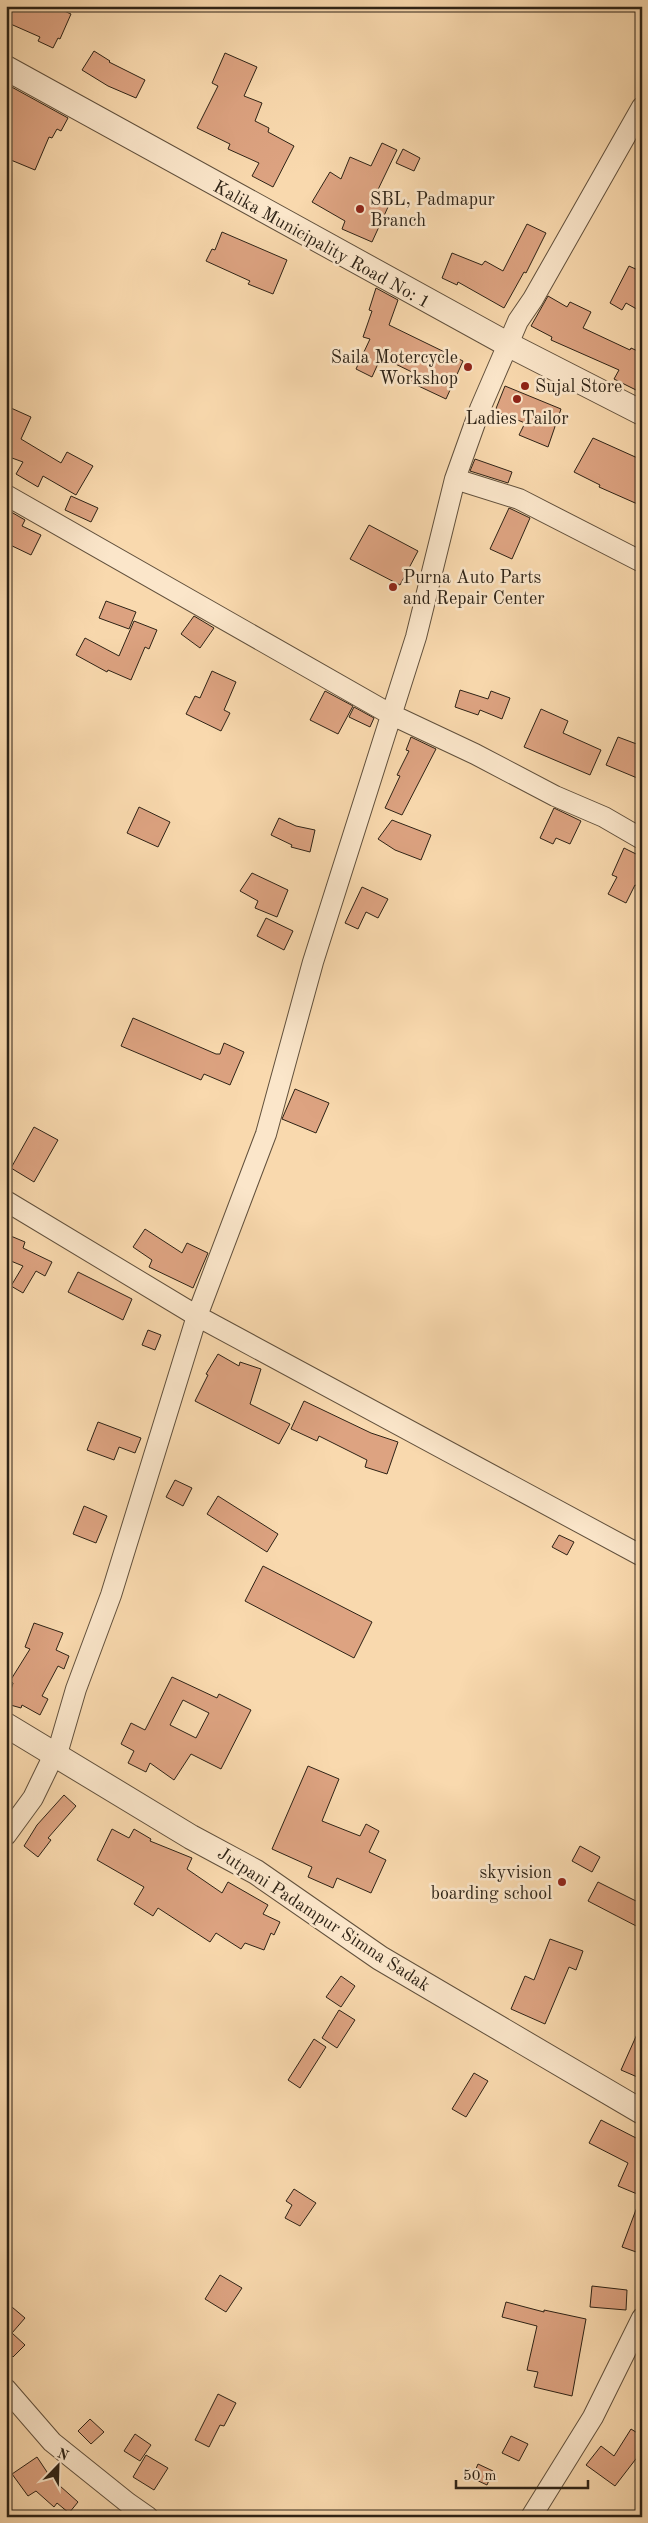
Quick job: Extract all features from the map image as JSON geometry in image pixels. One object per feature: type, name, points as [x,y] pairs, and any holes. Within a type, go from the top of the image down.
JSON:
[{"type":"street","name":"Kalika Municipality Road No: 1","points":[[6,68],[509,345],[642,413]]},
{"type":"street","points":[[6,1835],[33,1798],[49,1764],[57,1754],[76,1689],[110,1596],[197,1316],[266,1134],[313,962],[390,714],[416,637],[456,479],[480,409],[518,321],[533,299],[642,107]]},
{"type":"street","points":[[456,479],[519,499],[642,562]]},
{"type":"street","points":[[6,495],[390,714],[475,754],[555,796],[604,817],[642,839]]},
{"type":"street","points":[[6,1201],[197,1316],[642,1556]]},
{"type":"street","name":"Jutpani Padampur Simna Sadak","points":[[6,1725],[57,1754],[191,1837],[256,1872],[380,1958],[642,2112]]},
{"type":"street","points":[[531,2517],[593,2417],[642,2318]]},
{"type":"street","points":[[6,2389],[52,2442],[128,2504],[148,2517]]},
{"type":"building","points":[[6,6],[53,6],[71,14],[60,39],[58,38],[53,48],[38,41],[40,37],[6,22]]},
{"type":"building","points":[[94,51],[109,62],[145,80],[136,98],[108,86],[82,70]]},
{"type":"building","points":[[225,53],[257,67],[244,96],[262,103],[255,121],[269,128],[268,132],[294,146],[273,187],[252,176],[259,163],[228,149],[230,144],[197,128],[218,86],[212,83]]},
{"type":"building","points":[[8,85],[68,118],[61,131],[57,129],[52,138],[49,137],[35,170],[6,158],[6,90]]},
{"type":"building","points":[[382,143],[397,150],[373,200],[388,207],[372,242],[342,229],[345,221],[312,202],[330,172],[341,179],[350,157],[371,166]]},
{"type":"building","points":[[403,149],[420,158],[414,171],[396,163]]},
{"type":"building","points":[[527,224],[546,233],[526,273],[524,272],[504,308],[458,282],[457,285],[442,278],[452,253],[482,265],[485,261],[503,271]]},
{"type":"building","points":[[222,232],[287,260],[273,294],[248,284],[250,281],[206,261],[212,249],[215,250]]},
{"type":"building","points":[[629,266],[642,272],[642,312],[626,303],[622,310],[610,303]]},
{"type":"building","points":[[376,288],[398,300],[389,325],[463,361],[446,399],[410,382],[414,373],[381,357],[372,377],[356,369],[370,339],[363,337],[372,311],[369,310]]},
{"type":"building","points":[[548,296],[567,307],[570,302],[591,312],[583,328],[630,350],[631,348],[642,353],[642,393],[614,379],[619,370],[551,340],[552,337],[531,326]]},
{"type":"building","points":[[505,386],[561,409],[548,447],[519,435],[525,423],[495,411]]},
{"type":"building","points":[[11,408],[31,417],[21,439],[61,463],[67,452],[93,466],[76,495],[43,476],[38,487],[16,474],[23,462],[12,458],[6,471],[6,419]]},
{"type":"building","points":[[593,438],[642,460],[642,506],[599,487],[600,485],[574,472]]},
{"type":"building","points":[[475,459],[512,472],[508,483],[470,471]]},
{"type":"building","points":[[71,496],[98,508],[91,522],[65,510]]},
{"type":"building","points":[[509,508],[530,518],[512,559],[490,549]]},
{"type":"building","points":[[6,509],[25,520],[22,526],[41,535],[31,555],[6,543]]},
{"type":"building","points":[[369,525],[418,551],[400,585],[350,559]]},
{"type":"building","points":[[106,601],[136,612],[129,629],[99,618]]},
{"type":"building","points":[[194,616],[214,628],[200,648],[181,634]]},
{"type":"building","points":[[134,621],[157,630],[149,649],[145,647],[131,680],[108,670],[107,672],[76,655],[85,638],[119,656]]},
{"type":"building","points":[[212,671],[236,682],[224,710],[230,713],[221,731],[186,714],[195,696],[200,698]]},
{"type":"building","points":[[460,690],[488,699],[491,691],[510,698],[502,719],[480,710],[478,715],[455,707]]},
{"type":"building","points":[[325,691],[353,706],[338,734],[310,720]]},
{"type":"building","points":[[354,707],[374,718],[370,727],[349,717]]},
{"type":"building","points":[[541,709],[568,721],[563,733],[601,750],[590,775],[524,747]]},
{"type":"building","points":[[411,737],[436,749],[402,815],[385,808],[400,776],[397,775],[409,751],[406,750]]},
{"type":"building","points":[[618,737],[642,746],[642,780],[606,765]]},
{"type":"building","points":[[139,807],[170,822],[158,847],[127,833]]},
{"type":"building","points":[[554,808],[581,821],[570,844],[556,838],[553,844],[540,838]]},
{"type":"building","points":[[279,818],[296,826],[315,830],[310,852],[291,847],[292,845],[271,835]]},
{"type":"building","points":[[392,820],[431,835],[421,860],[395,850],[378,839]]},
{"type":"building","points":[[624,848],[642,857],[642,888],[635,885],[626,903],[608,894],[617,877],[612,875]]},
{"type":"building","points":[[252,873],[288,890],[277,917],[255,908],[258,901],[240,891]]},
{"type":"building","points":[[362,887],[388,899],[378,918],[366,912],[358,929],[345,923]]},
{"type":"building","points":[[266,918],[293,931],[284,950],[257,936]]},
{"type":"building","points":[[133,1018],[216,1054],[220,1054],[224,1043],[244,1052],[230,1085],[204,1074],[201,1080],[121,1046]]},
{"type":"building","points":[[295,1089],[329,1103],[316,1133],[282,1119]]},
{"type":"building","points":[[34,1127],[58,1140],[34,1182],[11,1168]]},
{"type":"building","points":[[145,1229],[182,1253],[187,1243],[208,1253],[193,1288],[149,1267],[152,1260],[133,1247]]},
{"type":"building","points":[[6,1234],[25,1242],[23,1248],[52,1262],[45,1276],[36,1271],[23,1293],[11,1286],[23,1266],[6,1259]]},
{"type":"building","points":[[78,1272],[132,1299],[123,1320],[68,1292]]},
{"type":"building","points":[[148,1330],[161,1335],[155,1350],[142,1345]]},
{"type":"building","points":[[218,1354],[239,1366],[240,1362],[261,1369],[250,1404],[290,1424],[279,1444],[195,1401],[208,1375],[206,1374]]},
{"type":"building","points":[[304,1401],[371,1433],[398,1442],[387,1474],[365,1467],[367,1460],[319,1436],[317,1441],[291,1429]]},
{"type":"building","points":[[98,1422],[141,1438],[135,1453],[119,1447],[114,1460],[87,1450]]},
{"type":"building","points":[[175,1480],[192,1488],[183,1506],[166,1497]]},
{"type":"building","points":[[218,1496],[278,1534],[267,1552],[207,1514]]},
{"type":"building","points":[[84,1506],[107,1516],[96,1543],[73,1534]]},
{"type":"building","points":[[559,1535],[574,1542],[567,1555],[552,1547]]},
{"type":"building","points":[[263,1566],[372,1622],[354,1658],[245,1601]]},
{"type":"building","points":[[34,1623],[63,1633],[56,1650],[69,1656],[64,1669],[58,1666],[42,1696],[48,1699],[40,1715],[22,1705],[21,1708],[7,1704],[13,1683],[10,1681],[30,1649],[25,1647]]},
{"type":"building","points":[[172,1677],[217,1698],[219,1694],[251,1710],[221,1769],[191,1754],[174,1780],[150,1763],[146,1772],[128,1763],[134,1751],[121,1744],[131,1723],[145,1730]],"holes":[[[183,1700],[209,1713],[196,1738],[170,1725]]]},
{"type":"building","points":[[308,1766],[339,1779],[322,1821],[360,1836],[366,1824],[379,1831],[369,1852],[386,1860],[371,1893],[337,1878],[333,1888],[308,1877],[312,1867],[272,1849]]},
{"type":"building","points":[[64,1795],[76,1806],[48,1838],[51,1840],[38,1857],[24,1846],[37,1825]]},
{"type":"building","points":[[112,1829],[129,1838],[134,1829],[151,1839],[150,1841],[192,1858],[187,1869],[222,1893],[228,1882],[268,1905],[263,1914],[280,1922],[274,1935],[271,1933],[264,1950],[245,1943],[241,1949],[216,1933],[210,1942],[158,1908],[153,1916],[134,1904],[144,1887],[97,1860]]},
{"type":"building","points":[[580,1846],[600,1857],[592,1872],[572,1861]]},
{"type":"building","points":[[598,1882],[642,1904],[642,1929],[588,1901]]},
{"type":"building","points":[[550,1939],[583,1951],[576,1970],[569,1967],[545,2024],[511,2009],[525,1976],[534,1980]]},
{"type":"building","points":[[341,1976],[355,1986],[341,2007],[326,1997]]},
{"type":"building","points":[[339,2010],[355,2020],[337,2048],[322,2038]]},
{"type":"building","points":[[642,2023],[642,2079],[621,2070]]},
{"type":"building","points":[[314,2039],[326,2047],[300,2088],[288,2080]]},
{"type":"building","points":[[474,2073],[488,2081],[466,2117],[452,2109]]},
{"type":"building","points":[[601,2120],[638,2139],[642,2131],[642,2196],[618,2186],[628,2163],[589,2143]]},
{"type":"building","points":[[294,2189],[316,2203],[300,2226],[285,2218],[292,2205],[286,2201]]},
{"type":"building","points":[[640,2199],[642,2200],[642,2254],[622,2247]]},
{"type":"building","points":[[220,2275],[242,2288],[226,2312],[205,2299]]},
{"type":"building","points":[[592,2286],[627,2290],[626,2310],[590,2307]]},
{"type":"building","points":[[6,2302],[25,2318],[12,2333],[25,2345],[13,2357],[6,2350]]},
{"type":"building","points":[[506,2302],[544,2312],[544,2310],[586,2319],[572,2396],[534,2387],[538,2372],[527,2370],[537,2326],[502,2317]]},
{"type":"building","points":[[218,2394],[236,2403],[224,2426],[220,2425],[209,2447],[195,2440]]},
{"type":"building","points":[[90,2419],[104,2432],[91,2444],[78,2431]]},
{"type":"building","points":[[631,2429],[642,2436],[642,2451],[615,2486],[586,2465],[601,2446],[614,2456]]},
{"type":"building","points":[[135,2434],[151,2445],[140,2461],[124,2451]]},
{"type":"building","points":[[511,2436],[528,2444],[519,2461],[502,2453]]},
{"type":"building","points":[[146,2455],[168,2468],[154,2490],[133,2477]]},
{"type":"building","points":[[37,2457],[51,2478],[78,2502],[69,2513],[57,2503],[54,2507],[36,2491],[28,2496],[12,2474]]},
{"type":"building","points":[[478,2464],[493,2471],[487,2485],[472,2478]]},
{"type":"place","name":"SBL, Padmapur Branch","points":[[360,209]]},
{"type":"place","name":"Saila Motercycle Workshop","points":[[468,367]]},
{"type":"place","name":"Sujal Store","points":[[525,386]]},
{"type":"place","name":"Ladies Tailor","points":[[517,399]]},
{"type":"place","name":"Purna Auto Parts and Repair Center","points":[[393,587]]},
{"type":"place","name":"skyvision boarding school","points":[[562,1882]]}]
